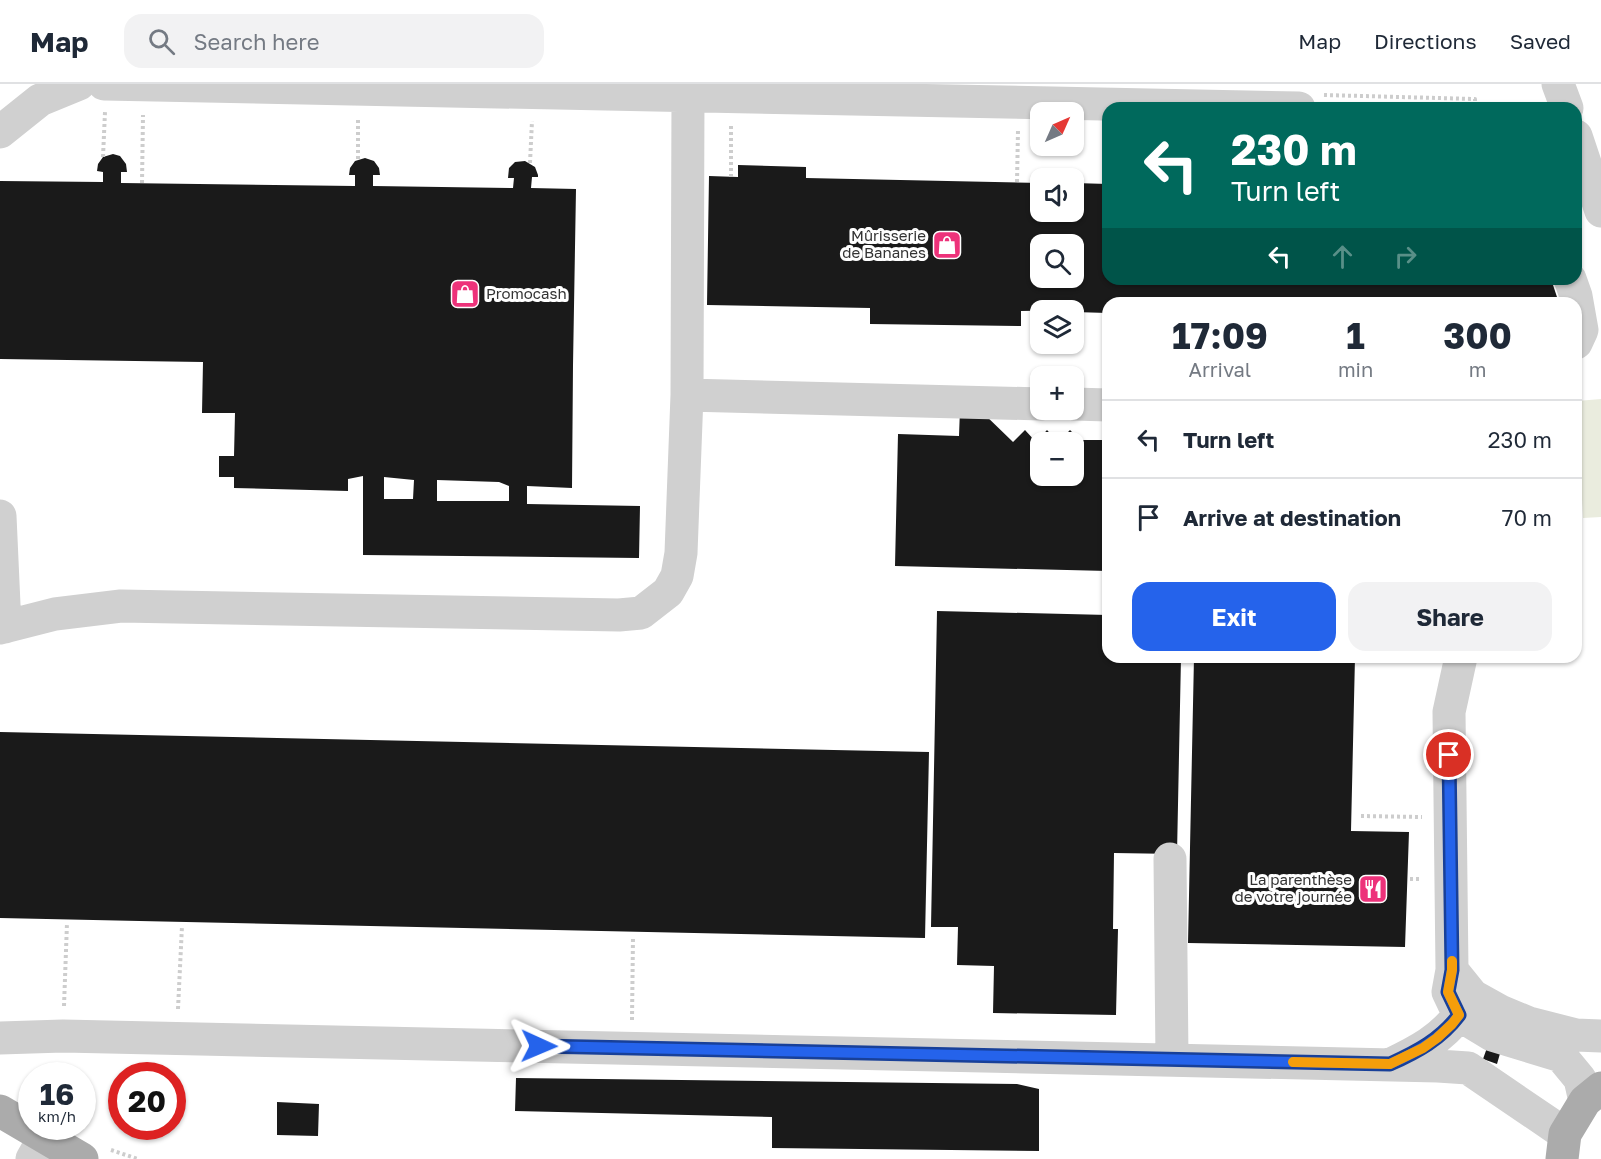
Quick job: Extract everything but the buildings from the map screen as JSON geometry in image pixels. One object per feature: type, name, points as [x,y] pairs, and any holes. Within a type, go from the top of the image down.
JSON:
[{"type":"main road","points":[[1563,1146],[1596,1092]]},
{"type":"main road","points":[[0,1112],[38,1148],[82,1159]]},
{"type":"street","points":[[0,132],[40,100],[79,84]]},
{"type":"street","points":[[105,84],[1102,104]]},
{"type":"street","points":[[1558,84],[1565,102]]},
{"type":"street","points":[[0,516],[2,628],[55,614],[121,606],[607,615],[641,613],[668,592],[677,576],[681,553],[687,395],[688,95]]},
{"type":"street","points":[[1582,154],[1601,211]]},
{"type":"street","points":[[687,395],[1030,404]]},
{"type":"street","points":[[1084,405],[1102,405]]},
{"type":"street","points":[[1460,663],[1449,712],[1452,970],[1448,992],[1459,1015],[1492,1035],[1562,1056],[1580,1079],[1596,1092]]},
{"type":"street","points":[[1170,859],[1172,1059]]},
{"type":"street","points":[[1452,970],[1473,996],[1500,1011],[1529,1023],[1576,1035],[1601,1036]]},
{"type":"street","points":[[1390,1064],[1423,1048],[1437,1038],[1459,1015]]},
{"type":"street","points":[[0,1038],[63,1036],[1172,1059],[1468,1068],[1563,1146]]},
{"type":"path","points":[[103,157],[105,84]]},
{"type":"path","points":[[142,183],[144,85]]},
{"type":"path","points":[[730,177],[731,96]]},
{"type":"path","points":[[1017,182],[1019,102]]},
{"type":"path","points":[[1361,816],[1450,820]]},
{"type":"path","points":[[1410,879],[1450,880]]},
{"type":"path","points":[[63,1036],[67,923]]},
{"type":"path","points":[[177,1039],[182,926]]},
{"type":"path","points":[[631,1048],[633,937]]},
{"type":"shaded area","points":[[1601,399],[1601,517],[1583,518],[1582,401]]},
{"type":"slow traffic","points":[[1293,1062],[1390,1064],[1423,1048],[1437,1038],[1459,1015],[1448,992],[1452,961]]},
{"type":"place","name":"Mûrisserie de Bananes","points":[[947,245]]},
{"type":"place","name":"Promocash","points":[[465,294]]},
{"type":"place","name":"La parenthèse de votre journée","points":[[1373,889]]},
{"type":"route","points":[[539,1046],[1390,1064],[1423,1048],[1437,1038],[1459,1015],[1448,992],[1452,970],[1449,755]]}]
